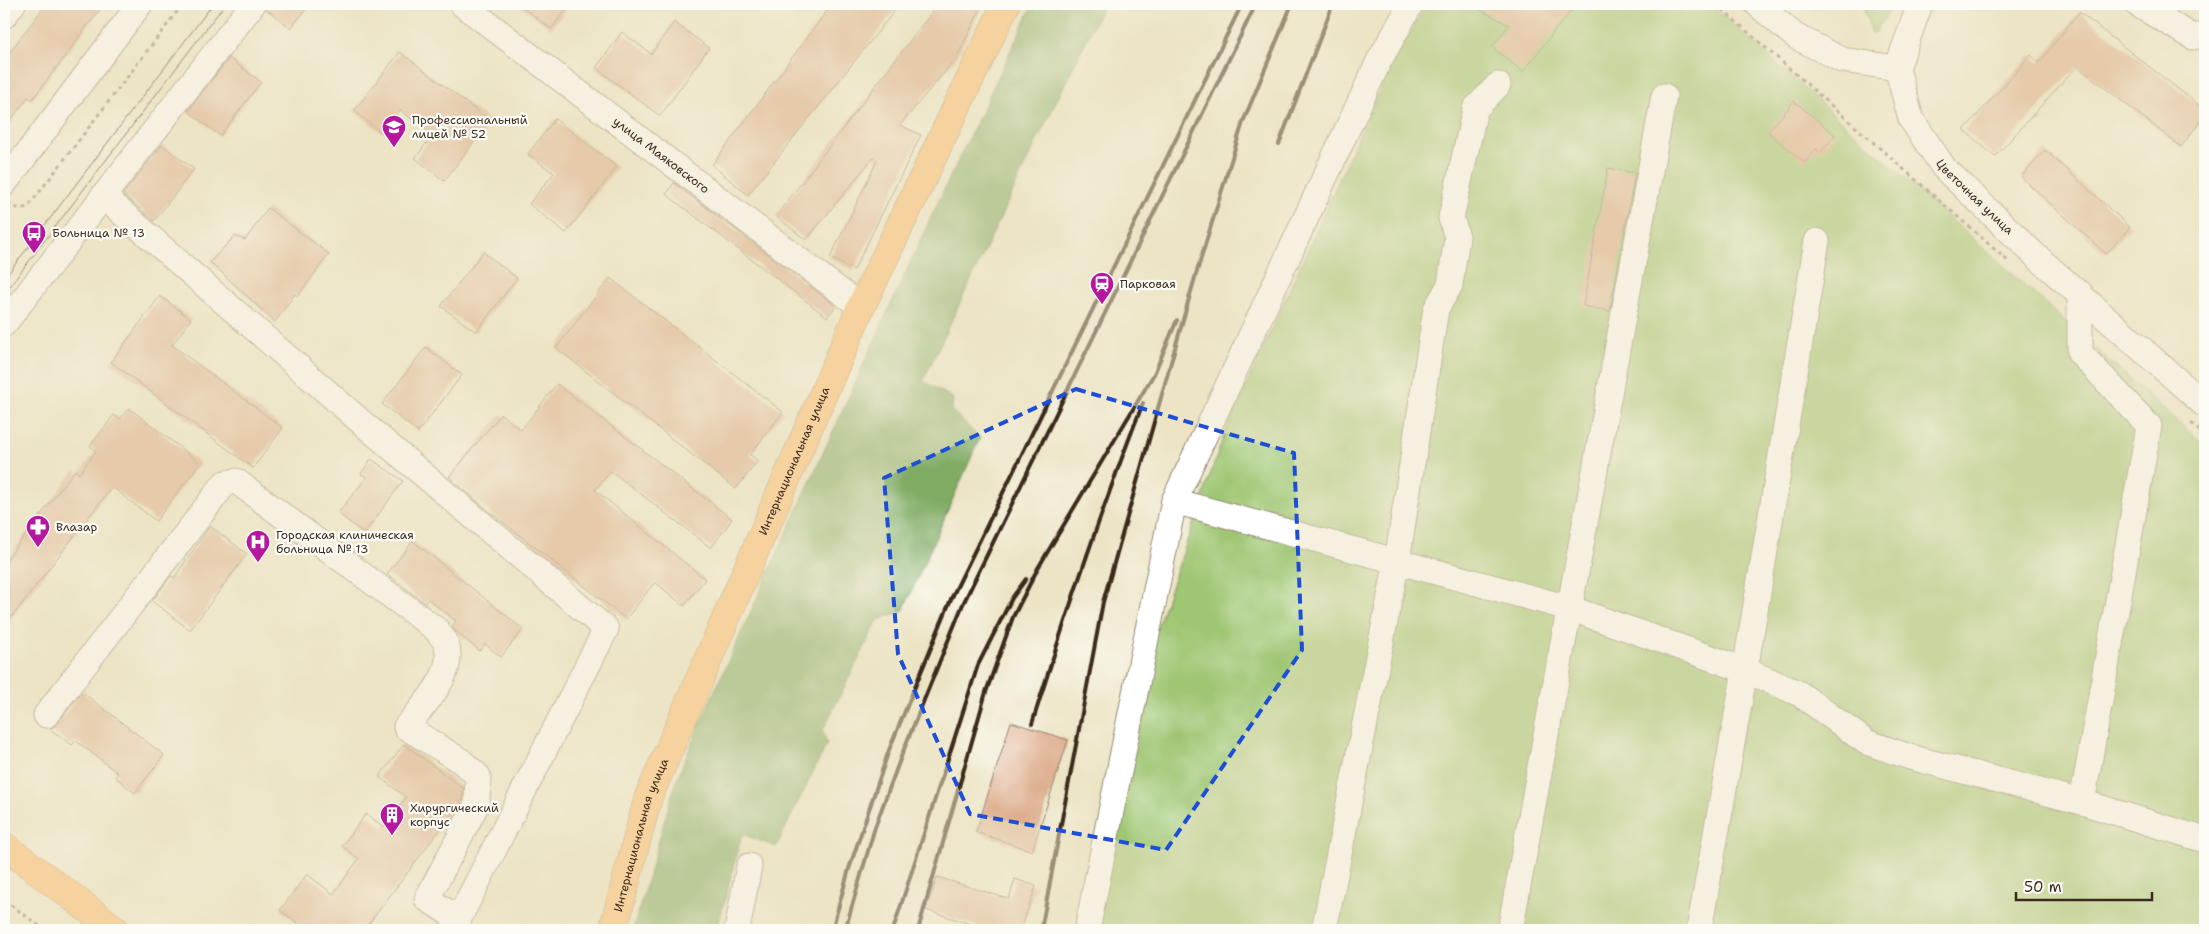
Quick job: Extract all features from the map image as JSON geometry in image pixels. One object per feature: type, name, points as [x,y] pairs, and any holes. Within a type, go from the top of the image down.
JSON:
[{"type":"main road","name":"Интернациональная улица","points":[[613,930],[648,798],[861,307],[1006,4]]},
{"type":"main road","points":[[4,846],[116,930]]},
{"type":"street","points":[[4,16],[13,4]]},
{"type":"street","points":[[4,184],[140,4]]},
{"type":"street","points":[[4,324],[253,4]]},
{"type":"street","name":"улица Маяковского","points":[[462,4],[861,307]]},
{"type":"street","points":[[1087,930],[1174,501],[1379,61],[1411,4]]},
{"type":"street","points":[[1757,4],[1794,36],[1842,60],[1897,68],[1920,4]]},
{"type":"street","points":[[2137,4],[2193,37],[2205,35]]},
{"type":"street","name":"Цветочная улица","points":[[1897,68],[1911,119],[1944,168],[2036,256],[2080,293],[2198,414]]},
{"type":"street","points":[[1324,930],[1397,562],[1436,310],[1450,285],[1458,237],[1452,218],[1453,209],[1475,109],[1498,85]]},
{"type":"street","points":[[1510,930],[1664,96]]},
{"type":"street","points":[[46,715],[225,483],[236,481],[437,630],[446,643],[448,660],[444,676],[406,727],[462,761],[478,776],[477,804],[426,899],[456,925],[606,629],[367,427],[103,196]]},
{"type":"street","points":[[1698,930],[1745,670],[1817,241]]},
{"type":"street","points":[[2080,293],[2080,353],[2148,426],[2082,802]]},
{"type":"street","points":[[1174,501],[1569,608],[1745,670],[1800,694],[1866,742],[1910,757],[2082,802],[2205,840]]},
{"type":"street","points":[[738,930],[749,866]]},
{"type":"path","points":[[4,200],[19,209],[28,207],[183,4]]},
{"type":"path","points":[[1716,4],[2014,266]]},
{"type":"path","points":[[2198,414],[2205,436]]},
{"type":"path","points":[[4,900],[44,930]]},
{"type":"highlighted area","points":[[1076,389],[1294,453],[1302,650],[1166,850],[970,814],[898,654],[884,478]]},
{"type":"green space","points":[[1033,4],[1104,4],[923,381],[953,398],[952,411],[980,438],[903,611],[878,620],[823,730],[827,744],[776,847],[742,834],[717,930],[633,930],[675,784],[699,725],[929,221]]},
{"type":"green space","points":[[1427,4],[1710,4],[2205,446],[2205,930],[1082,930],[1140,676],[1226,430],[1390,67]]},
{"type":"green space","points":[[1867,4],[1894,4],[1875,33],[1872,33],[1864,9]]},
{"type":"building","points":[[46,4],[104,4],[32,100],[28,97],[4,130],[4,60]]},
{"type":"building","points":[[267,4],[310,4],[291,28],[266,9]]},
{"type":"building","points":[[518,4],[571,4],[551,29]]},
{"type":"building","points":[[832,4],[900,4],[748,195],[712,165]]},
{"type":"building","points":[[938,4],[983,4],[957,57],[900,125],[921,135],[854,270],[830,258],[877,161],[873,158],[806,240],[776,216]]},
{"type":"building","points":[[1470,4],[1563,4],[1571,10],[1523,72],[1492,47],[1509,25]]},
{"type":"building","points":[[2079,12],[2205,110],[2205,115],[2181,147],[2077,66],[1995,157],[1964,130],[2031,55],[2039,63]]},
{"type":"building","points":[[674,22],[709,48],[660,116],[596,68],[622,32],[651,54]]},
{"type":"building","points":[[400,52],[490,121],[444,181],[415,158],[433,135],[400,110],[382,133],[354,111]]},
{"type":"building","points":[[229,58],[261,82],[220,136],[188,111]]},
{"type":"building","points":[[1794,101],[1835,135],[1820,153],[1816,149],[1805,163],[1768,132]]},
{"type":"building","points":[[555,119],[617,167],[566,233],[529,204],[554,173],[528,154]]},
{"type":"building","points":[[162,145],[194,169],[154,221],[123,194]]},
{"type":"building","points":[[2045,150],[2130,227],[2106,254],[2021,177]]},
{"type":"building","points":[[1608,168],[1635,173],[1610,311],[1583,306]]},
{"type":"building","points":[[674,183],[836,306],[827,317],[666,194]]},
{"type":"building","points":[[268,208],[329,254],[298,296],[295,294],[275,322],[210,262],[235,236],[245,240]]},
{"type":"building","points":[[483,252],[517,278],[476,332],[441,306]]},
{"type":"building","points":[[610,278],[783,412],[750,455],[758,461],[736,489],[556,348]]},
{"type":"building","points":[[160,296],[191,319],[172,345],[283,428],[253,468],[111,362]]},
{"type":"building","points":[[426,347],[462,375],[418,432],[382,404]]},
{"type":"building","points":[[557,384],[732,519],[711,548],[611,471],[595,490],[705,579],[684,606],[655,582],[626,619],[490,512],[449,477],[501,414],[521,430]]},
{"type":"building","points":[[129,408],[200,463],[156,521],[112,487],[4,627],[4,563],[75,470],[79,474],[96,451],[90,446],[114,415],[120,419]]},
{"type":"building","points":[[371,459],[403,481],[364,534],[338,513],[367,477],[361,474]]},
{"type":"building","points":[[210,526],[247,554],[190,630],[152,601],[171,576],[174,578]]},
{"type":"building","points":[[413,541],[523,629],[501,657],[485,644],[480,651],[455,631],[452,626],[456,621],[428,599],[425,603],[387,574]]},
{"type":"building","points":[[82,692],[164,755],[135,793],[115,777],[118,773],[76,741],[72,745],[50,729],[57,724]]},
{"type":"building","points":[[1011,722],[1068,740],[1032,851],[976,832]]},
{"type":"building","name":"Хирургический корпус","points":[[404,744],[463,788],[463,799],[364,930],[307,930],[280,910],[307,874],[333,894],[359,859],[342,846],[366,814],[384,827],[406,797],[379,777]]},
{"type":"building","points":[[937,877],[1009,899],[1015,879],[1036,886],[1021,930],[990,930],[926,910]]},
{"type":"tram line","points":[[4,279],[213,4]]},
{"type":"tram line","points":[[4,294],[225,4]]},
{"type":"railway","points":[[832,930],[849,869],[889,750],[951,599],[1242,4]]},
{"type":"railway","points":[[845,930],[875,827],[902,754],[963,604],[1256,4]]},
{"type":"railway","points":[[1041,930],[1103,602],[1194,281],[1243,122],[1292,4]]},
{"type":"railway","points":[[1279,144],[1333,4]]},
{"type":"railway","points":[[918,930],[986,692],[1013,617],[1038,568],[1154,374],[1177,320]]},
{"type":"railway","points":[[1032,724],[1084,562],[1143,403]]},
{"type":"railway","points":[[893,930],[978,665],[1012,598],[1026,579]]},
{"type":"place","name":"Профессиональный лицей № 52","points":[[394,148]]},
{"type":"place","name":"Больница № 13","points":[[34,254]]},
{"type":"place","name":"Парковая","points":[[1102,305]]},
{"type":"place","name":"Влазар","points":[[38,548]]},
{"type":"place","name":"Городская клиническая больница № 13","points":[[258,563]]},
{"type":"place","name":"Хирургический корпус","points":[[392,836]]}]
